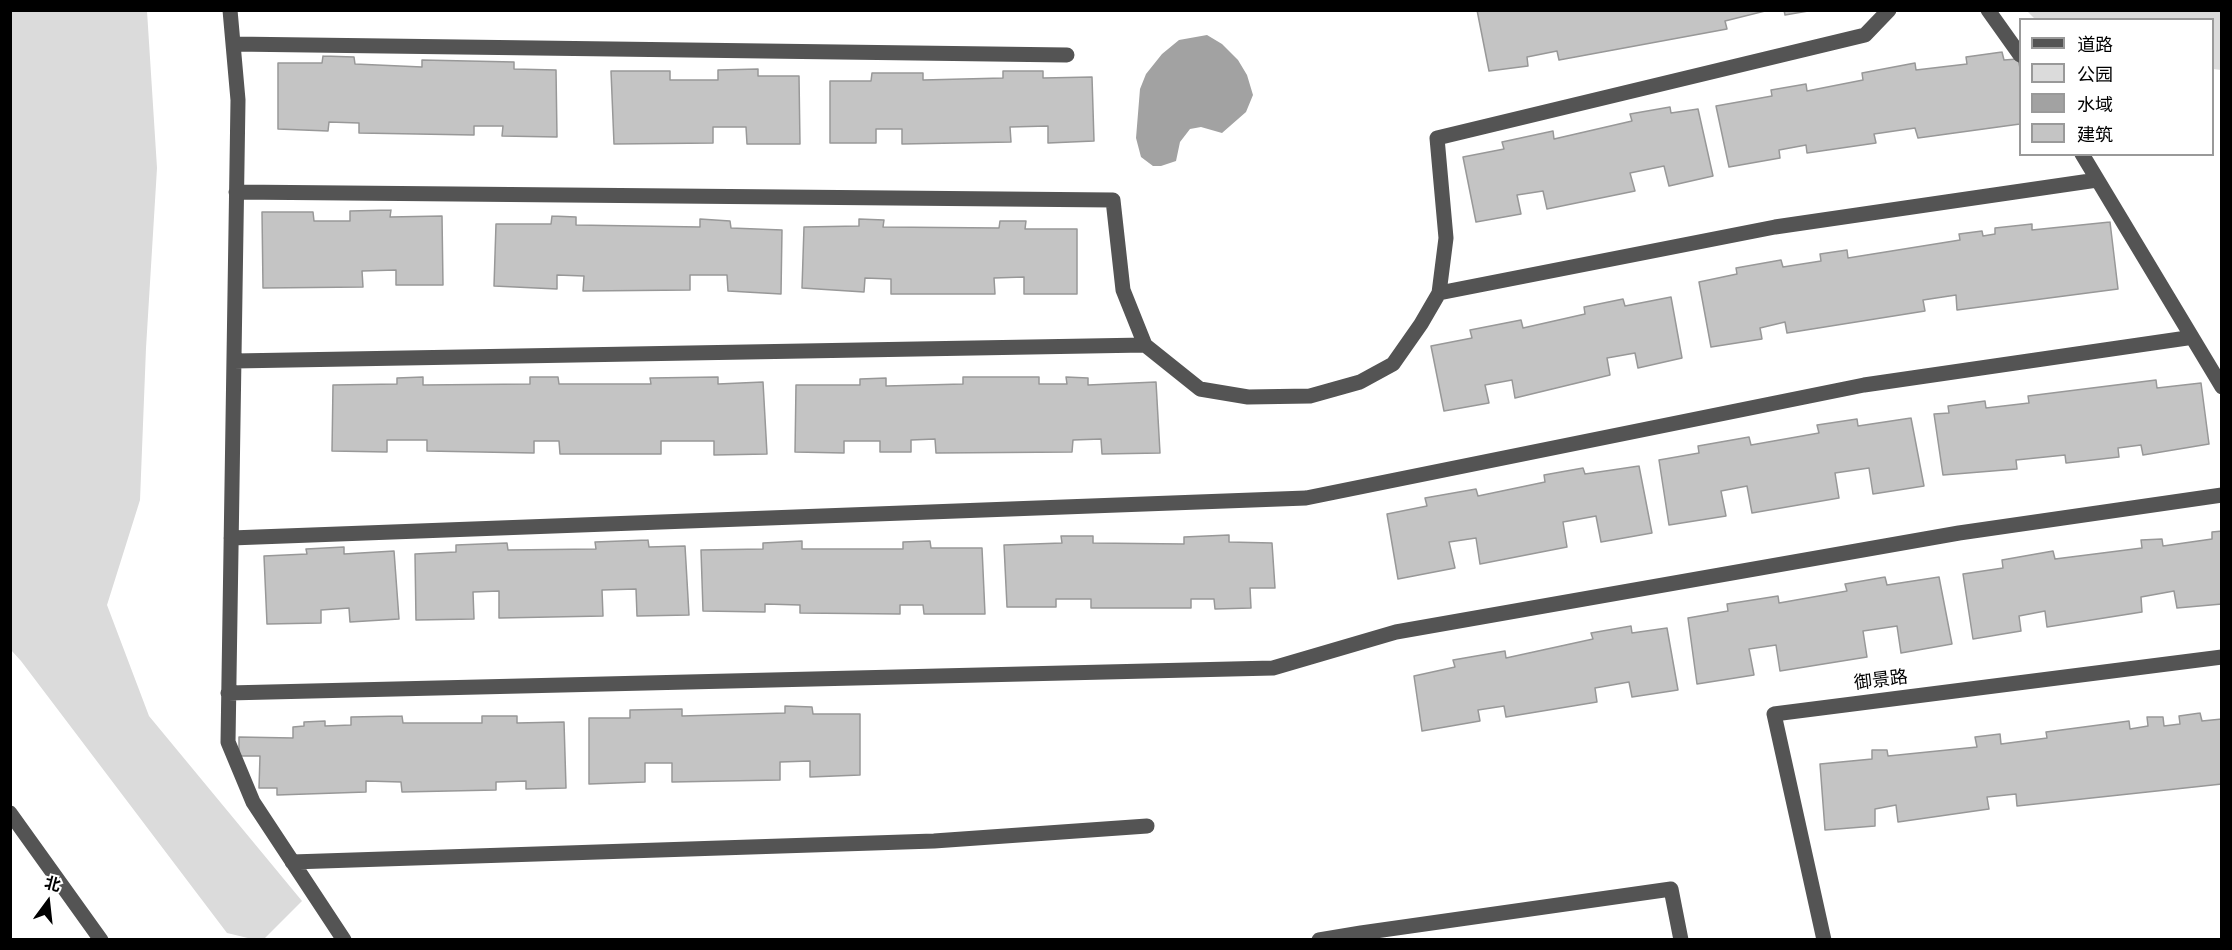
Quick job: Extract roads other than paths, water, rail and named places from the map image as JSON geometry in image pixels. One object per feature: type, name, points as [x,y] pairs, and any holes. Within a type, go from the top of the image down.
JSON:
[{"type":"street","points":[[230,10],[238,100],[228,742],[253,801],[344,939]]},
{"type":"street","points":[[236,192],[1113,200],[1123,290],[1145,345],[1200,389],[1248,397],[1311,396],[1360,382],[1393,364],[1421,324],[1439,292],[1446,238],[1437,138],[1865,35],[1889,10]]},
{"type":"street","points":[[1988,10],[2019,54]]},
{"type":"street","points":[[233,44],[1067,55]]},
{"type":"street","points":[[2083,156],[2222,387]]},
{"type":"street","points":[[1439,292],[1775,227],[2097,180]]},
{"type":"street","points":[[231,538],[1306,498],[1864,385],[2187,338]]},
{"type":"street","points":[[234,361],[1145,345]]},
{"type":"street","points":[[228,693],[1273,668],[1396,632],[1959,533],[2222,495]]},
{"type":"street","name":"御景路","points":[[1824,939],[1774,714],[2222,657]]},
{"type":"street","points":[[10,813],[100,939]]},
{"type":"street","points":[[292,862],[934,841],[1147,826]]},
{"type":"street","points":[[1319,939],[1362,936],[1671,889],[1681,939]]},
{"type":"water","points":[[1207,35],[1222,44],[1238,60],[1247,75],[1253,95],[1246,112],[1222,133],[1201,127],[1190,129],[1180,142],[1176,161],[1153,166],[1141,157],[1136,138],[1140,89],[1146,74],[1162,54],[1179,40]]}]
